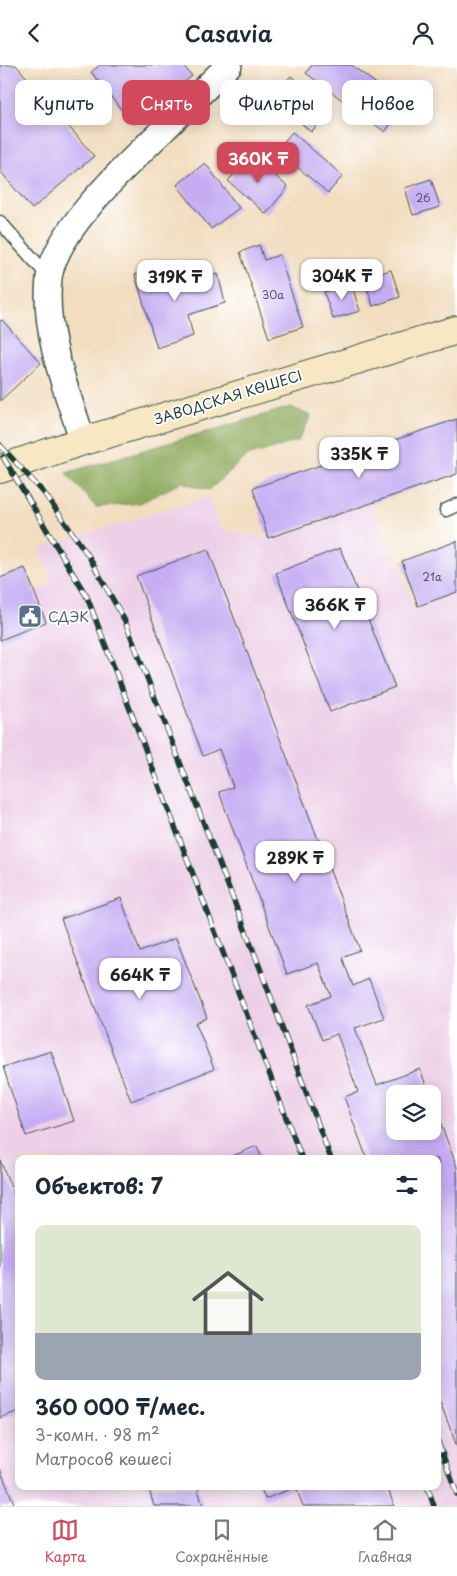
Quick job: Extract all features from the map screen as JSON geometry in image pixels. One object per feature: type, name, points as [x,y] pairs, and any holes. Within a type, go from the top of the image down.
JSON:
[{"type":"street","points":[[83,441],[52,341],[49,277],[56,255],[66,236],[95,199],[132,159],[229,65]]},
{"type":"street","name":"ЗАВОДСКАЯ КӨШЕСІ","points":[[0,469],[83,441],[457,330]]},
{"type":"lane","points":[[0,222],[49,277]]},
{"type":"shaded area","points":[[209,497],[219,529],[268,538],[371,504],[414,606],[457,588],[457,1506],[0,1506],[0,578],[25,568],[34,590],[52,584],[39,548]]},
{"type":"green space","points":[[291,407],[311,416],[298,441],[247,456],[209,490],[182,482],[140,503],[96,507],[66,473]]},
{"type":"building","points":[[0,65],[16,65],[29,80],[15,80],[15,125],[67,125],[94,156],[32,209],[0,171]]},
{"type":"building","points":[[100,65],[183,65],[192,76],[187,80],[122,80],[122,110],[112,98],[112,80],[97,80],[91,72]]},
{"type":"building","points":[[312,65],[351,65],[371,80],[342,80],[342,100],[332,92],[332,80],[315,80],[306,73]]},
{"type":"building","points":[[291,76],[295,80],[287,80]]},
{"type":"building","points":[[303,125],[317,125],[311,132]]},
{"type":"building","points":[[376,125],[390,125],[385,132]]},
{"type":"building","points":[[292,132],[343,176],[328,193],[277,150]]},
{"type":"building","points":[[251,155],[288,187],[266,214],[228,181]]},
{"type":"building","points":[[205,163],[239,208],[211,229],[177,185]]},
{"type":"building","points":[[431,179],[440,207],[413,215],[405,188]]},
{"type":"building","points":[[259,245],[264,260],[279,255],[303,327],[269,338],[240,252]]},
{"type":"building","points":[[173,263],[180,285],[218,274],[225,303],[188,315],[193,336],[157,348],[135,275]]},
{"type":"building","points":[[391,270],[400,297],[373,306],[364,278]]},
{"type":"building","points":[[351,283],[360,311],[333,319],[324,292]]},
{"type":"building","points":[[2,320],[41,363],[0,401],[0,321]]},
{"type":"building","points":[[457,419],[457,474],[268,538],[253,488]]},
{"type":"building","points":[[457,541],[457,592],[418,606],[402,561]]},
{"type":"building","points":[[340,548],[395,687],[330,712],[276,573]]},
{"type":"building","points":[[208,549],[360,950],[342,957],[353,986],[369,979],[384,1018],[355,1028],[377,1085],[420,1069],[426,1085],[386,1085],[386,1140],[441,1140],[441,1124],[457,1167],[457,1447],[441,1404],[441,1155],[366,1155],[344,1097],[358,1092],[337,1034],[322,1040],[308,1005],[331,996],[318,963],[287,974],[219,792],[233,787],[219,749],[203,756],[136,576]]},
{"type":"building","points":[[25,568],[46,622],[0,640],[0,578]]},
{"type":"building","points":[[121,898],[140,952],[176,938],[207,1018],[196,1023],[214,1069],[131,1101],[61,919]]},
{"type":"building","points":[[51,1051],[74,1121],[26,1136],[3,1067]]},
{"type":"building","points":[[257,1146],[260,1155],[235,1155]]},
{"type":"building","points":[[0,1160],[15,1197],[15,1412],[0,1418]]},
{"type":"building","points":[[0,1469],[15,1506],[0,1506]]},
{"type":"building","points":[[149,1490],[198,1490],[203,1506],[154,1506]]},
{"type":"building","points":[[262,1490],[288,1490],[265,1499]]},
{"type":"building","points":[[297,1490],[388,1490],[394,1506],[303,1506]]},
{"type":"railway","points":[[0,445],[44,493],[88,555],[125,621],[260,968],[330,1155]]},
{"type":"railway","points":[[3,457],[87,597],[300,1155]]},
{"type":"railway","points":[[441,1450],[457,1494]]},
{"type":"railway","points":[[428,1490],[434,1506]]},
{"type":"place","name":"СДЭК","points":[[30,616]]}]
